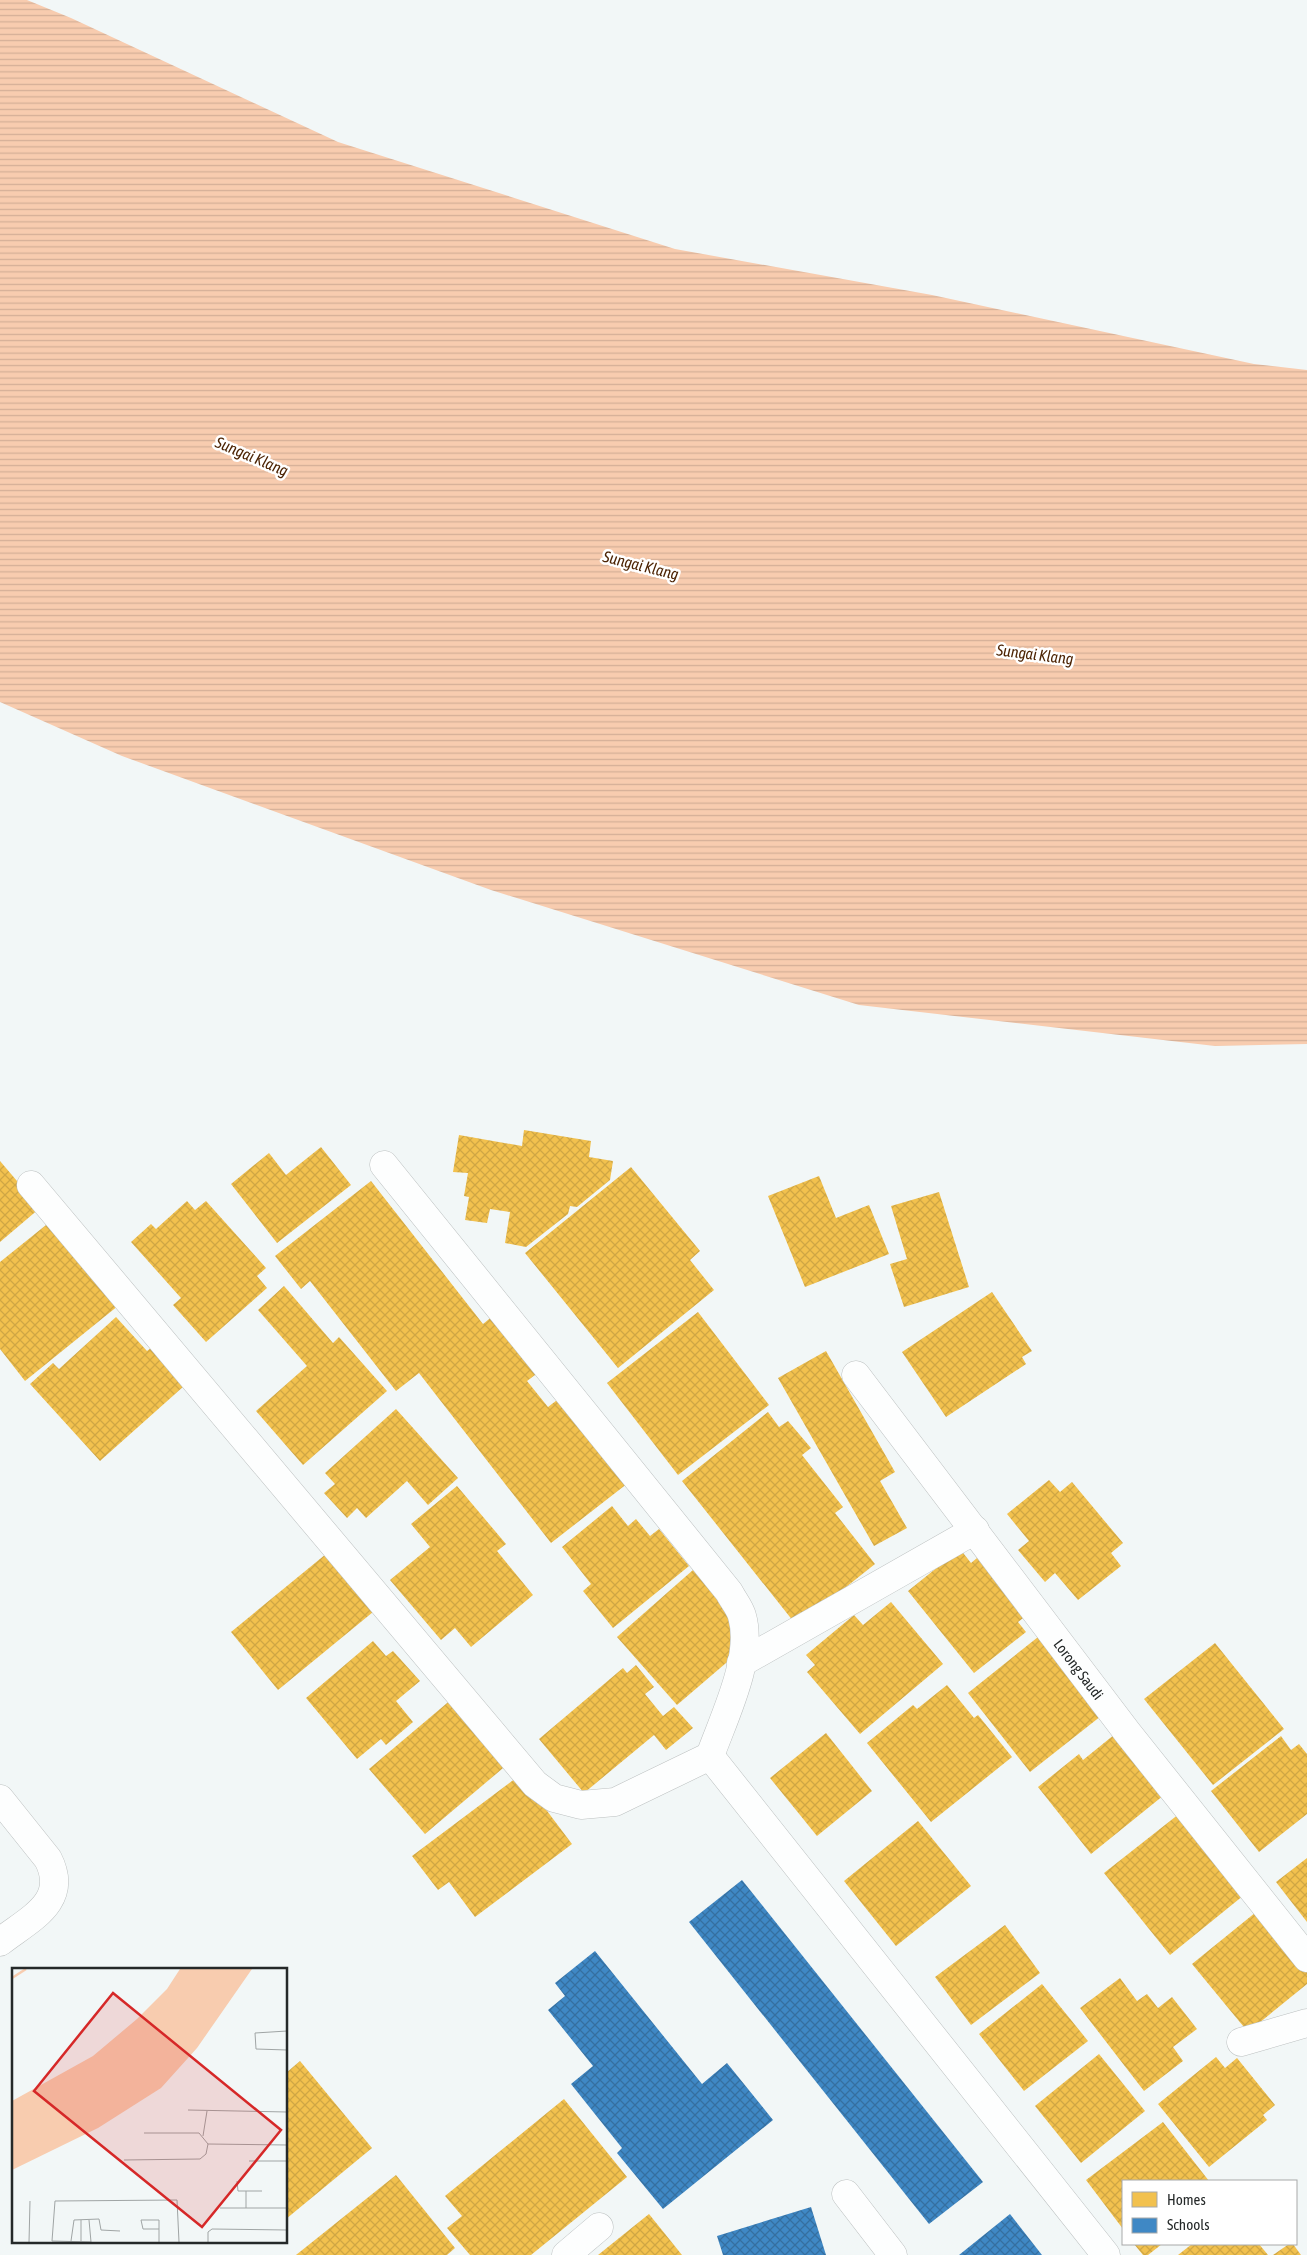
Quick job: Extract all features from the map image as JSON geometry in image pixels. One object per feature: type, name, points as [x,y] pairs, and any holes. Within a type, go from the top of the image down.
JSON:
[{"type":"street","points":[[31,1185],[535,1784],[554,1798],[581,1805],[615,1802],[710,1756],[745,1650],[742,1616],[729,1592],[384,1165]]},
{"type":"street","name":"Lorong Saudi","points":[[856,1375],[1127,1732],[1307,1958]]},
{"type":"street","points":[[741,1663],[975,1530]]},
{"type":"street","points":[[710,1756],[1106,2255]]},
{"type":"street","points":[[0,1799],[48,1859],[54,1870],[56,1883],[54,1895],[46,1906],[0,1942]]},
{"type":"street","points":[[1241,2042],[1307,2023]]},
{"type":"street","points":[[846,2194],[893,2255]]},
{"type":"street","points":[[566,2255],[600,2227]]},
{"type":"water","name":"Sungai Klang","points":[[0,0],[27,0],[71,18],[338,142],[675,249],[932,295],[1254,364],[1307,370],[1307,1044],[1215,1046],[859,1005],[491,890],[122,756],[0,702]]},
{"type":"building: Homes","points":[[524,1130],[591,1141],[589,1157],[613,1161],[610,1180],[577,1207],[570,1206],[568,1214],[526,1247],[505,1243],[510,1212],[490,1209],[487,1223],[465,1220],[469,1197],[464,1196],[468,1173],[453,1172],[459,1135],[522,1146]]},
{"type":"building: Homes","points":[[321,1147],[351,1185],[277,1243],[231,1184],[269,1153],[286,1175]]},
{"type":"building: Homes","points":[[0,1161],[40,1208],[0,1242]]},
{"type":"building: Homes","points":[[631,1167],[700,1251],[690,1260],[714,1290],[618,1368],[525,1253]]},
{"type":"building: Homes","points":[[819,1176],[836,1218],[869,1205],[889,1254],[805,1287],[768,1196]]},
{"type":"building: Homes","points":[[371,1181],[483,1324],[494,1315],[539,1372],[527,1381],[548,1407],[561,1397],[628,1483],[551,1543],[419,1373],[396,1391],[310,1281],[301,1289],[275,1256]]},
{"type":"building: Homes","points":[[939,1192],[969,1287],[904,1307],[890,1264],[907,1259],[891,1206]]},
{"type":"building: Homes","points":[[187,1201],[195,1210],[206,1201],[266,1268],[257,1276],[267,1288],[206,1342],[173,1305],[181,1298],[131,1242],[151,1224],[156,1229]]},
{"type":"building: Homes","points":[[56,1217],[124,1301],[25,1381],[0,1349],[0,1262]]},
{"type":"building: Homes","points":[[284,1286],[333,1343],[339,1337],[387,1391],[303,1465],[256,1411],[307,1366],[258,1310]]},
{"type":"building: Homes","points":[[992,1292],[1032,1351],[1022,1357],[1026,1364],[946,1417],[902,1352]]},
{"type":"building: Homes","points":[[698,1312],[769,1405],[678,1475],[607,1383]]},
{"type":"building: Homes","points":[[116,1317],[147,1351],[151,1348],[184,1386],[100,1461],[30,1384],[53,1363],[59,1369]]},
{"type":"building: Homes","points":[[826,1351],[895,1472],[880,1481],[907,1528],[874,1546],[778,1378]]},
{"type":"building: Homes","points":[[396,1409],[458,1478],[428,1505],[407,1481],[366,1518],[357,1508],[347,1518],[324,1493],[335,1484],[325,1473]]},
{"type":"building: Homes","points":[[768,1412],[779,1427],[788,1421],[811,1448],[802,1455],[843,1507],[835,1513],[875,1564],[797,1626],[682,1481]]},
{"type":"building: Homes","points":[[1049,1480],[1060,1492],[1072,1482],[1123,1543],[1111,1553],[1121,1566],[1078,1600],[1055,1573],[1045,1582],[1018,1550],[1029,1541],[1007,1514]]},
{"type":"building: Homes","points":[[457,1486],[506,1544],[497,1551],[533,1595],[471,1647],[455,1628],[441,1640],[390,1580],[430,1547],[411,1524]]},
{"type":"building: Homes","points":[[612,1506],[628,1526],[636,1519],[650,1536],[659,1529],[689,1566],[613,1628],[583,1591],[591,1584],[562,1547]]},
{"type":"building: Homes","points":[[960,1549],[971,1563],[983,1553],[1031,1612],[1018,1622],[1026,1632],[974,1673],[908,1591]]},
{"type":"building: Homes","points":[[326,1554],[373,1612],[278,1690],[231,1632]]},
{"type":"building: Homes","points":[[693,1570],[754,1639],[677,1705],[617,1637]]},
{"type":"building: Homes","points":[[891,1602],[943,1664],[860,1734],[807,1672],[815,1665],[806,1655],[854,1615],[863,1625]]},
{"type":"building: Homes","points":[[1038,1637],[1101,1716],[1030,1772],[968,1693]]},
{"type":"building: Homes","points":[[373,1641],[386,1656],[393,1651],[420,1681],[396,1701],[413,1722],[386,1745],[381,1739],[357,1759],[306,1698]]},
{"type":"building: Homes","points":[[1215,1643],[1284,1729],[1213,1785],[1144,1699]]},
{"type":"building: Homes","points":[[636,1665],[654,1687],[645,1694],[663,1716],[674,1707],[693,1728],[666,1750],[654,1735],[584,1793],[539,1739],[623,1668],[627,1673]]},
{"type":"building: Homes","points":[[947,1685],[974,1718],[978,1715],[1012,1757],[931,1822],[867,1743],[913,1705],[917,1709]]},
{"type":"building: Homes","points":[[453,1698],[509,1763],[425,1834],[369,1769]]},
{"type":"building: Homes","points":[[1120,1730],[1169,1791],[1091,1854],[1038,1787],[1079,1754],[1083,1760]]},
{"type":"building: Homes","points":[[826,1733],[872,1791],[817,1836],[770,1778]]},
{"type":"building: Homes","points":[[1281,1736],[1291,1750],[1299,1744],[1307,1754],[1307,1814],[1259,1852],[1211,1791]]},
{"type":"building: Homes","points":[[520,1775],[572,1844],[475,1917],[449,1882],[438,1890],[412,1856]]},
{"type":"building: Homes","points":[[1184,1810],[1249,1891],[1170,1955],[1104,1873]]},
{"type":"building: Homes","points":[[918,1821],[971,1886],[896,1946],[844,1881]]},
{"type":"building: Homes","points":[[1307,1858],[1307,1922],[1276,1882]]},
{"type":"building: Homes","points":[[1261,1908],[1307,1965],[1307,1984],[1248,2032],[1192,1964]]},
{"type":"building: Homes","points":[[1005,1925],[1040,1973],[971,2025],[935,1977]]},
{"type":"building: Homes","points":[[1120,1978],[1137,2001],[1147,1994],[1158,2008],[1172,1997],[1197,2029],[1173,2047],[1183,2061],[1144,2091],[1080,2008]]},
{"type":"building: Homes","points":[[1042,1984],[1088,2041],[1024,2091],[979,2034]]},
{"type":"building: Homes","points":[[1099,2054],[1145,2111],[1081,2163],[1035,2106]]},
{"type":"building: Homes","points":[[1216,2057],[1225,2068],[1237,2058],[1275,2105],[1263,2115],[1267,2120],[1209,2167],[1158,2104]]},
{"type":"building: Homes","points":[[300,2061],[372,2148],[288,2217],[288,2071]]},
{"type":"building: Homes","points":[[564,2099],[627,2177],[531,2255],[470,2255],[447,2228],[462,2216],[445,2196]]},
{"type":"building: Homes","points":[[1163,2122],[1208,2180],[1122,2180],[1122,2228],[1086,2180]]},
{"type":"building: Homes","points":[[396,2175],[455,2248],[447,2255],[296,2255]]},
{"type":"building: Homes","points":[[649,2214],[682,2255],[598,2255]]},
{"type":"building: Homes","points":[[1135,2245],[1161,2245],[1148,2255],[1143,2255]]},
{"type":"building: Homes","points":[[1191,2245],[1260,2245],[1268,2255],[1178,2255]]},
{"type":"building: Homes","points":[[1288,2245],[1294,2245],[1301,2255],[1273,2255]]},
{"type":"building: Schools","points":[[742,1880],[983,2182],[929,2224],[689,1922]]},
{"type":"building: Schools","points":[[595,1951],[702,2084],[727,2063],[773,2120],[663,2209],[617,2153],[622,2148],[571,2084],[593,2066],[548,2010],[565,1996],[555,1983]]},
{"type":"building: Schools","points":[[811,2207],[826,2255],[723,2255],[717,2236]]},
{"type":"building: Schools","points":[[1010,2214],[1042,2255],[959,2255]]}]
